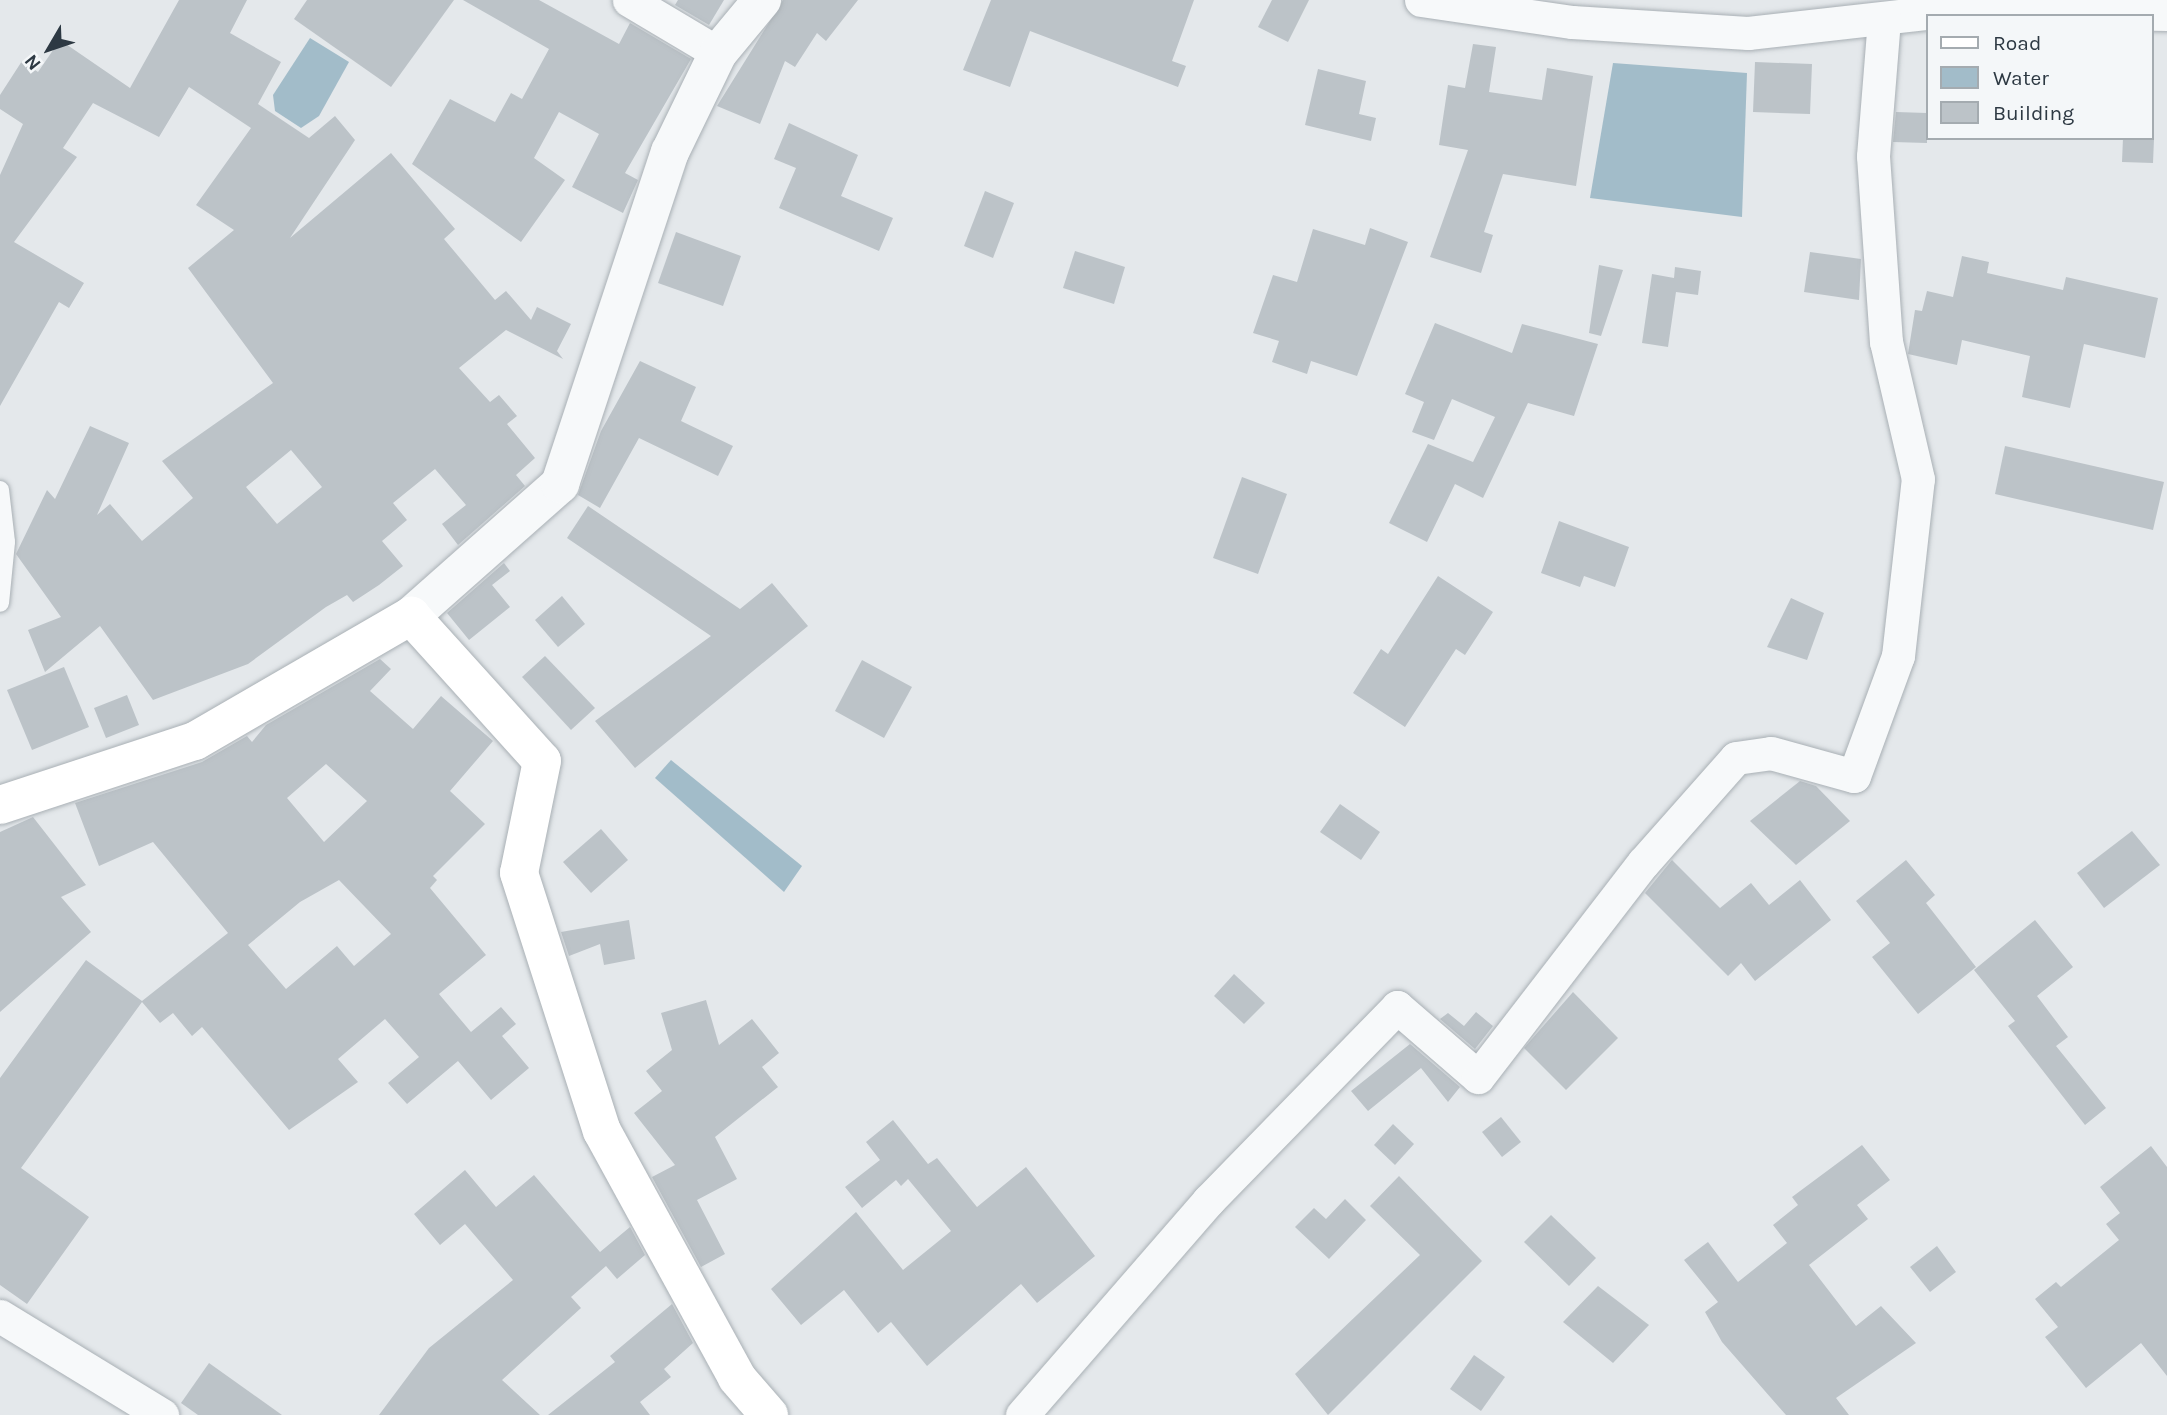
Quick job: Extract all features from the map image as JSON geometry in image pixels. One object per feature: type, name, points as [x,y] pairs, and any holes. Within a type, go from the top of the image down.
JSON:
[{"type":"main road","points":[[0,805],[195,741],[411,617],[542,761],[519,873],[603,1131],[737,1378],[769,1415]]},
{"type":"street","points":[[629,0],[718,53]]},
{"type":"street","points":[[411,617],[561,484],[670,152],[718,53],[762,0]]},
{"type":"street","points":[[1421,0],[1572,22],[1748,33],[1954,10],[2167,14]]},
{"type":"street","points":[[1022,1415],[1208,1201],[1397,1007],[1478,1077],[1643,863],[1736,758],[1771,753],[1854,776],[1898,656],[1918,479],[1886,342],[1873,156],[1884,18]]},
{"type":"street","points":[[0,1316],[162,1415]]},
{"type":"lane","points":[[0,490],[6,542],[0,603]]},
{"type":"water","points":[[310,38],[349,62],[319,116],[301,128],[275,111],[273,95]]},
{"type":"water","points":[[1613,63],[1747,73],[1742,217],[1590,198]]},
{"type":"water","points":[[671,760],[802,866],[784,892],[655,778]]},
{"type":"building","points":[[179,0],[247,0],[230,33],[281,62],[258,104],[309,138],[335,116],[355,140],[290,238],[391,153],[455,229],[444,239],[495,300],[506,291],[531,320],[537,307],[571,324],[557,351],[563,359],[506,330],[459,368],[490,402],[499,395],[517,416],[507,424],[535,458],[516,475],[525,486],[458,545],[442,524],[466,505],[435,469],[393,503],[407,520],[382,541],[403,566],[353,602],[347,595],[326,607],[248,664],[153,700],[100,626],[45,672],[28,630],[61,617],[16,554],[47,490],[55,499],[90,426],[129,443],[97,515],[110,504],[142,541],[193,498],[162,461],[273,383],[188,268],[234,230],[196,205],[251,128],[189,87],[159,137],[93,103],[63,148],[77,157],[14,242],[84,283],[69,308],[59,302],[0,406],[0,175],[23,124],[0,109],[0,95],[22,61],[38,72],[60,40],[130,88]],"holes":[[[291,450],[322,487],[277,524],[246,487]]]},
{"type":"building","points":[[307,0],[454,0],[391,87],[294,19]]},
{"type":"building","points":[[463,0],[539,0],[619,44],[630,23],[691,59],[625,173],[638,180],[623,213],[572,187],[599,134],[559,112],[534,158],[565,180],[521,242],[412,164],[450,99],[495,122],[511,93],[522,99],[549,49]]},
{"type":"building","points":[[678,0],[724,0],[709,25],[675,5]]},
{"type":"building","points":[[783,0],[858,0],[826,41],[817,33],[795,67],[785,61],[760,124],[717,106]]},
{"type":"building","points":[[991,0],[1194,0],[1172,61],[1186,66],[1178,87],[1030,31],[1010,87],[963,70]]},
{"type":"building","points":[[1272,0],[1309,0],[1288,42],[1258,27]]},
{"type":"building","points":[[1473,44],[1496,47],[1489,92],[1542,100],[1547,68],[1593,76],[1576,186],[1503,174],[1484,232],[1493,235],[1481,273],[1430,257],[1468,150],[1439,145],[1448,85],[1465,88]]},
{"type":"building","points":[[1755,62],[1812,64],[1810,114],[1753,112]]},
{"type":"building","points":[[1318,69],[1366,81],[1359,114],[1376,118],[1371,141],[1305,125]]},
{"type":"building","points":[[1896,112],[1926,113],[1927,143],[1893,142]]},
{"type":"building","points":[[789,123],[858,155],[841,196],[893,218],[879,251],[779,208],[796,168],[774,159]]},
{"type":"building","points":[[2154,139],[2153,163],[2122,162],[2123,140]]},
{"type":"building","points":[[985,191],[1014,203],[993,258],[964,246]]},
{"type":"building","points":[[1370,228],[1408,242],[1357,376],[1311,361],[1307,374],[1272,362],[1279,341],[1253,333],[1273,275],[1297,282],[1313,229],[1365,245]]},
{"type":"building","points":[[676,232],[741,256],[723,306],[658,283]]},
{"type":"building","points":[[1075,251],[1125,267],[1114,304],[1063,288]]},
{"type":"building","points":[[1810,252],[1861,259],[1859,300],[1804,292]]},
{"type":"building","points":[[1962,256],[1989,262],[1987,273],[2063,290],[2066,277],[2158,298],[2145,358],[2084,344],[2070,408],[2022,397],[2030,356],[1962,340],[1957,365],[1908,354],[1915,310],[1922,311],[1927,291],[1953,297]]},
{"type":"building","points":[[1599,265],[1623,270],[1601,336],[1589,333]]},
{"type":"building","points":[[1675,267],[1701,271],[1698,295],[1676,292],[1668,347],[1642,343],[1652,274],[1674,278]]},
{"type":"building","points":[[1435,323],[1512,353],[1522,324],[1598,344],[1574,416],[1528,403],[1483,498],[1455,484],[1427,542],[1389,523],[1428,444],[1473,462],[1495,417],[1452,399],[1434,440],[1412,432],[1424,402],[1405,394]]},
{"type":"building","points":[[640,361],[696,387],[681,421],[733,446],[718,476],[639,438],[600,508],[578,495],[601,431]]},
{"type":"building","points":[[2005,446],[2164,482],[2153,530],[1995,494]]},
{"type":"building","points":[[1242,477],[1287,494],[1258,574],[1213,558]]},
{"type":"building","points":[[588,506],[740,609],[772,583],[808,626],[635,768],[595,721],[711,636],[567,538]]},
{"type":"building","points":[[1559,521],[1629,547],[1615,587],[1584,576],[1580,587],[1541,573]]},
{"type":"building","points":[[504,563],[510,571],[492,585],[510,607],[469,640],[447,613]]},
{"type":"building","points":[[1438,576],[1493,612],[1465,655],[1456,649],[1405,727],[1353,693],[1381,649],[1388,654]]},
{"type":"building","points":[[562,596],[585,624],[558,647],[535,620]]},
{"type":"building","points":[[1791,598],[1824,613],[1807,660],[1767,647]]},
{"type":"building","points":[[545,656],[595,708],[571,730],[522,677]]},
{"type":"building","points":[[380,659],[391,669],[370,691],[413,729],[441,696],[493,741],[450,791],[485,824],[433,876],[437,880],[430,888],[486,955],[439,994],[471,1032],[501,1007],[516,1024],[502,1036],[529,1068],[491,1100],[458,1061],[407,1104],[388,1083],[419,1057],[385,1019],[338,1059],[358,1082],[289,1130],[202,1027],[192,1036],[173,1013],[160,1023],[142,1002],[21,1168],[89,1217],[27,1304],[0,1285],[0,1078],[86,960],[142,1001],[228,933],[153,842],[99,866],[75,803],[202,762],[247,736],[252,742],[266,725]],"holes":[[[326,764],[367,801],[324,842],[287,798]],[[339,880],[391,934],[354,966],[337,946],[286,989],[248,945],[300,902]]]},
{"type":"building","points":[[862,660],[912,687],[884,738],[835,711]]},
{"type":"building","points":[[64,667],[89,727],[32,750],[7,690]]},
{"type":"building","points":[[127,695],[139,725],[106,738],[94,708]]},
{"type":"building","points":[[1800,781],[1816,786],[1850,821],[1796,865],[1750,821]]},
{"type":"building","points":[[1340,804],[1380,832],[1361,860],[1320,832]]},
{"type":"building","points":[[33,817],[86,885],[61,897],[91,932],[0,1012],[0,832]]},
{"type":"building","points":[[601,829],[628,860],[591,893],[563,862]]},
{"type":"building","points":[[2132,831],[2160,865],[2104,908],[2077,873]]},
{"type":"building","points":[[1672,860],[1720,908],[1751,883],[1769,905],[1800,880],[1831,920],[1755,981],[1741,963],[1728,976],[1645,893]]},
{"type":"building","points":[[1906,860],[1935,895],[1926,903],[1976,967],[1918,1014],[1872,957],[1890,943],[1856,901]]},
{"type":"building","points":[[629,920],[635,959],[604,965],[600,944],[569,956],[561,932]]},
{"type":"building","points":[[2035,920],[2073,967],[2037,996],[2068,1037],[2056,1046],[2106,1108],[2085,1125],[2008,1026],[2015,1021],[1974,970]]},
{"type":"building","points":[[1234,974],[1265,1003],[1244,1024],[1214,996]]},
{"type":"building","points":[[1573,992],[1618,1038],[1566,1090],[1524,1048]]},
{"type":"building","points":[[706,1000],[719,1045],[752,1019],[779,1053],[762,1067],[778,1087],[715,1137],[737,1179],[697,1200],[725,1254],[701,1267],[652,1177],[675,1165],[634,1113],[662,1091],[646,1071],[672,1050],[661,1013]]},
{"type":"building","points":[[1476,1012],[1493,1026],[1475,1049],[1440,1019],[1448,1013],[1464,1026]]},
{"type":"building","points":[[1410,1044],[1460,1087],[1448,1102],[1421,1068],[1368,1111],[1351,1091]]},
{"type":"building","points":[[1501,1117],[1521,1142],[1502,1157],[1482,1132]]},
{"type":"building","points":[[893,1120],[928,1164],[937,1158],[977,1207],[1026,1167],[1095,1256],[1037,1303],[1021,1284],[927,1366],[891,1322],[878,1333],[844,1290],[801,1325],[771,1289],[856,1212],[903,1270],[951,1231],[908,1179],[901,1186],[896,1180],[862,1208],[845,1187],[880,1160],[866,1142]]},
{"type":"building","points":[[1393,1124],[1414,1144],[1395,1165],[1374,1145]]},
{"type":"building","points":[[1862,1145],[1890,1180],[1857,1205],[1868,1219],[1809,1265],[1856,1326],[1881,1306],[1916,1343],[1836,1398],[1849,1415],[1786,1415],[1722,1342],[1705,1312],[1718,1302],[1684,1260],[1708,1242],[1738,1282],[1787,1243],[1773,1225],[1798,1205],[1792,1197]]},
{"type":"building","points":[[2151,1146],[2167,1167],[2167,1376],[2141,1343],[2086,1388],[2045,1337],[2058,1327],[2035,1299],[2056,1282],[2061,1287],[2119,1240],[2106,1224],[2120,1213],[2100,1187]]},
{"type":"building","points":[[465,1170],[496,1207],[534,1175],[600,1252],[630,1227],[645,1255],[617,1279],[606,1266],[571,1297],[581,1308],[502,1380],[540,1415],[379,1415],[429,1348],[513,1280],[465,1224],[440,1245],[414,1214]]},
{"type":"building","points":[[1399,1176],[1482,1261],[1328,1415],[1295,1374],[1420,1255],[1370,1206]]},
{"type":"building","points":[[1345,1199],[1366,1220],[1329,1259],[1295,1227],[1314,1208],[1326,1219]]},
{"type":"building","points":[[1551,1215],[1596,1258],[1569,1286],[1524,1242]]},
{"type":"building","points":[[1937,1246],[1956,1272],[1930,1292],[1910,1267]]},
{"type":"building","points":[[1598,1286],[1649,1325],[1613,1363],[1563,1322]]},
{"type":"building","points":[[672,1304],[693,1343],[664,1369],[671,1377],[640,1402],[650,1415],[548,1415],[615,1362],[610,1356]]},
{"type":"building","points":[[1474,1355],[1505,1377],[1481,1411],[1450,1389]]},
{"type":"building","points":[[209,1363],[282,1415],[198,1415],[181,1403]]}]
